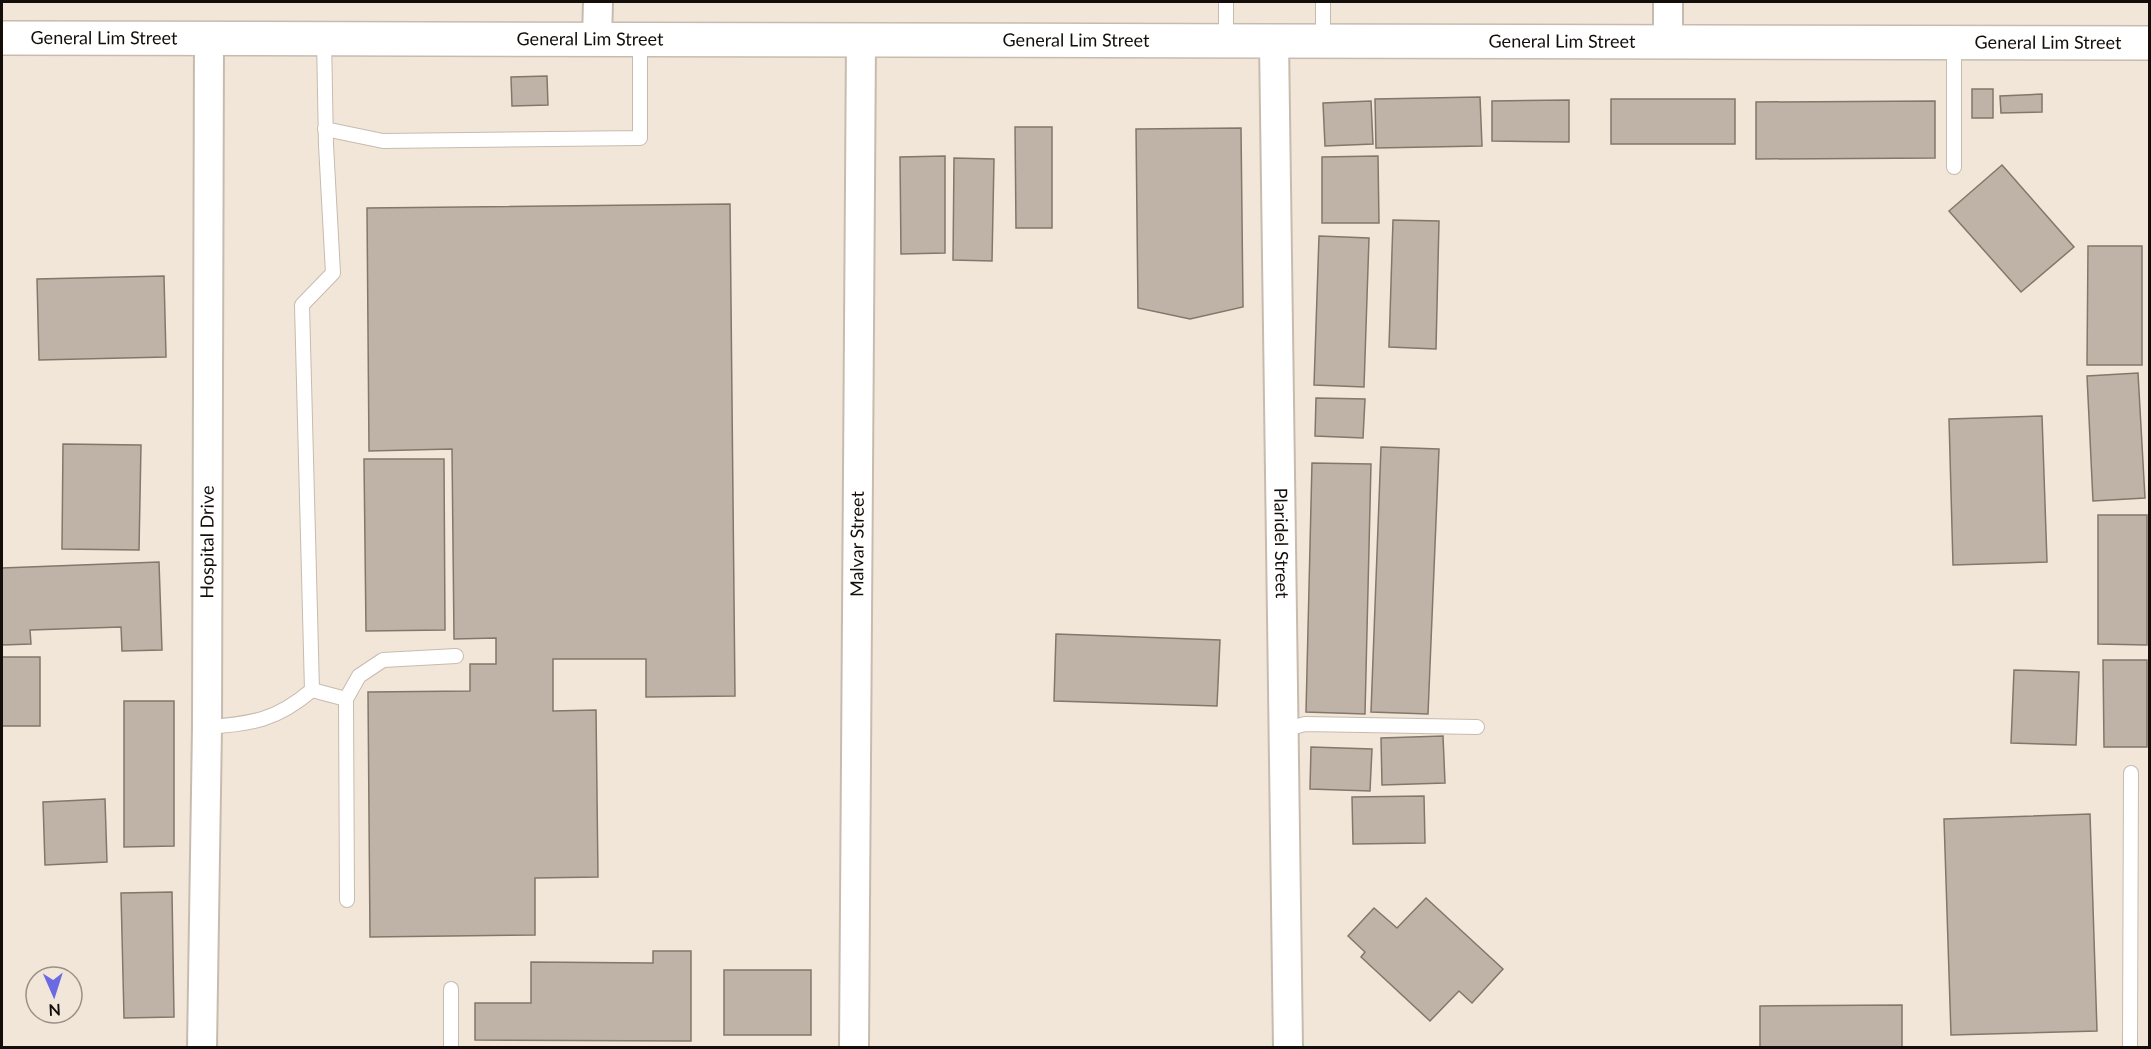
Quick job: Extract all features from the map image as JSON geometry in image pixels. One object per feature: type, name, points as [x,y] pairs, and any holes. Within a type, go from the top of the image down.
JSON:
[{"type":"street","points":[[597,39],[598,2]]},
{"type":"street","points":[[1668,2],[1668,42]]},
{"type":"street","name":"General Lim Street","points":[[2,38],[2150,43]]},
{"type":"street","name":"Hospital Drive","points":[[202,1047],[207,727],[209,39]]},
{"type":"street","name":"Malvar Street","points":[[854,1047],[861,40]]},
{"type":"street","name":"Plaridel Street","points":[[1274,41],[1288,1047]]},
{"type":"lane","points":[[1226,2],[1226,41]]},
{"type":"lane","points":[[1323,2],[1323,40]]},
{"type":"lane","points":[[312,690],[302,305],[333,273],[325,129],[324,38]]},
{"type":"lane","points":[[325,129],[383,141],[640,138],[640,40]]},
{"type":"lane","points":[[1954,42],[1954,167]]},
{"type":"lane","points":[[347,900],[346,699],[359,676],[383,660],[456,656]]},
{"type":"lane","points":[[207,727],[256,723],[298,702],[312,690]]},
{"type":"lane","points":[[312,690],[346,699]]},
{"type":"lane","points":[[1283,730],[1305,724],[1477,727]]},
{"type":"lane","points":[[2130,1047],[2131,773]]},
{"type":"lane","points":[[451,1047],[452,989]]},
{"type":"building","points":[[547,76],[548,105],[512,106],[511,77]]},
{"type":"building","points":[[1972,89],[1993,89],[1993,118],[1972,118]]},
{"type":"building","points":[[2042,94],[2042,112],[2001,113],[2000,96]]},
{"type":"building","points":[[1480,97],[1482,146],[1376,148],[1375,99]]},
{"type":"building","points":[[1611,99],[1735,99],[1735,144],[1611,144]]},
{"type":"building","points":[[1569,100],[1569,142],[1492,141],[1492,101]]},
{"type":"building","points":[[1371,101],[1373,144],[1325,146],[1323,103]]},
{"type":"building","points":[[1935,101],[1935,158],[1756,159],[1756,102]]},
{"type":"building","points":[[1015,127],[1052,127],[1052,228],[1016,228]]},
{"type":"building","points":[[1241,128],[1243,307],[1190,319],[1138,308],[1136,129]]},
{"type":"building","points":[[945,156],[945,253],[901,254],[900,157]]},
{"type":"building","points":[[1378,156],[1379,223],[1322,223],[1322,157]]},
{"type":"building","points":[[954,158],[994,159],[992,261],[953,260]]},
{"type":"building","points":[[2002,165],[2074,247],[2021,292],[1949,211]]},
{"type":"building","points":[[730,204],[735,696],[646,697],[646,659],[553,659],[553,711],[596,710],[598,877],[535,878],[535,935],[370,937],[368,692],[470,691],[470,664],[496,664],[496,638],[454,639],[452,449],[369,451],[367,208]]},
{"type":"building","points":[[1393,220],[1439,221],[1436,349],[1389,347]]},
{"type":"building","points":[[1319,236],[1369,238],[1364,387],[1314,385]]},
{"type":"building","points":[[2088,246],[2142,246],[2142,365],[2087,365]]},
{"type":"building","points":[[164,276],[166,357],[39,360],[37,279]]},
{"type":"building","points":[[2138,373],[2145,498],[2093,501],[2087,376]]},
{"type":"building","points":[[1316,398],[1365,399],[1363,438],[1315,436]]},
{"type":"building","points":[[2042,416],[2047,562],[1953,565],[1949,419]]},
{"type":"building","points":[[63,444],[141,445],[139,550],[62,549]]},
{"type":"building","points":[[1381,447],[1439,449],[1428,714],[1371,712]]},
{"type":"building","points":[[364,459],[444,459],[445,630],[366,631]]},
{"type":"building","points":[[1312,463],[1371,464],[1365,714],[1306,712]]},
{"type":"building","points":[[2098,515],[2147,515],[2147,645],[2098,644]]},
{"type":"building","points":[[159,562],[162,650],[122,651],[121,627],[30,630],[31,644],[2,645],[2,568]]},
{"type":"building","points":[[1056,634],[1220,640],[1217,706],[1054,701]]},
{"type":"building","points":[[2,657],[40,657],[40,726],[2,726]]},
{"type":"building","points":[[2103,660],[2147,660],[2147,747],[2104,747]]},
{"type":"building","points":[[2014,670],[2079,672],[2076,745],[2011,743]]},
{"type":"building","points":[[124,701],[174,701],[174,846],[124,847]]},
{"type":"building","points":[[1443,736],[1445,783],[1382,785],[1381,738]]},
{"type":"building","points":[[1311,747],[1372,749],[1370,791],[1310,789]]},
{"type":"building","points":[[1424,796],[1425,843],[1353,844],[1352,797]]},
{"type":"building","points":[[105,799],[107,862],[45,865],[43,802]]},
{"type":"building","points":[[2090,814],[2097,1031],[1951,1035],[1944,819]]},
{"type":"building","points":[[172,892],[174,1017],[124,1018],[121,893]]},
{"type":"building","points":[[1426,898],[1503,969],[1472,1003],[1459,991],[1430,1021],[1361,957],[1365,952],[1348,936],[1374,908],[1397,928]]},
{"type":"building","points":[[653,951],[691,951],[691,1041],[475,1040],[475,1003],[531,1003],[531,962],[653,963]]},
{"type":"building","points":[[724,970],[811,970],[811,1035],[724,1035]]},
{"type":"building","points":[[1902,1005],[1902,1048],[1760,1048],[1760,1006]]}]
